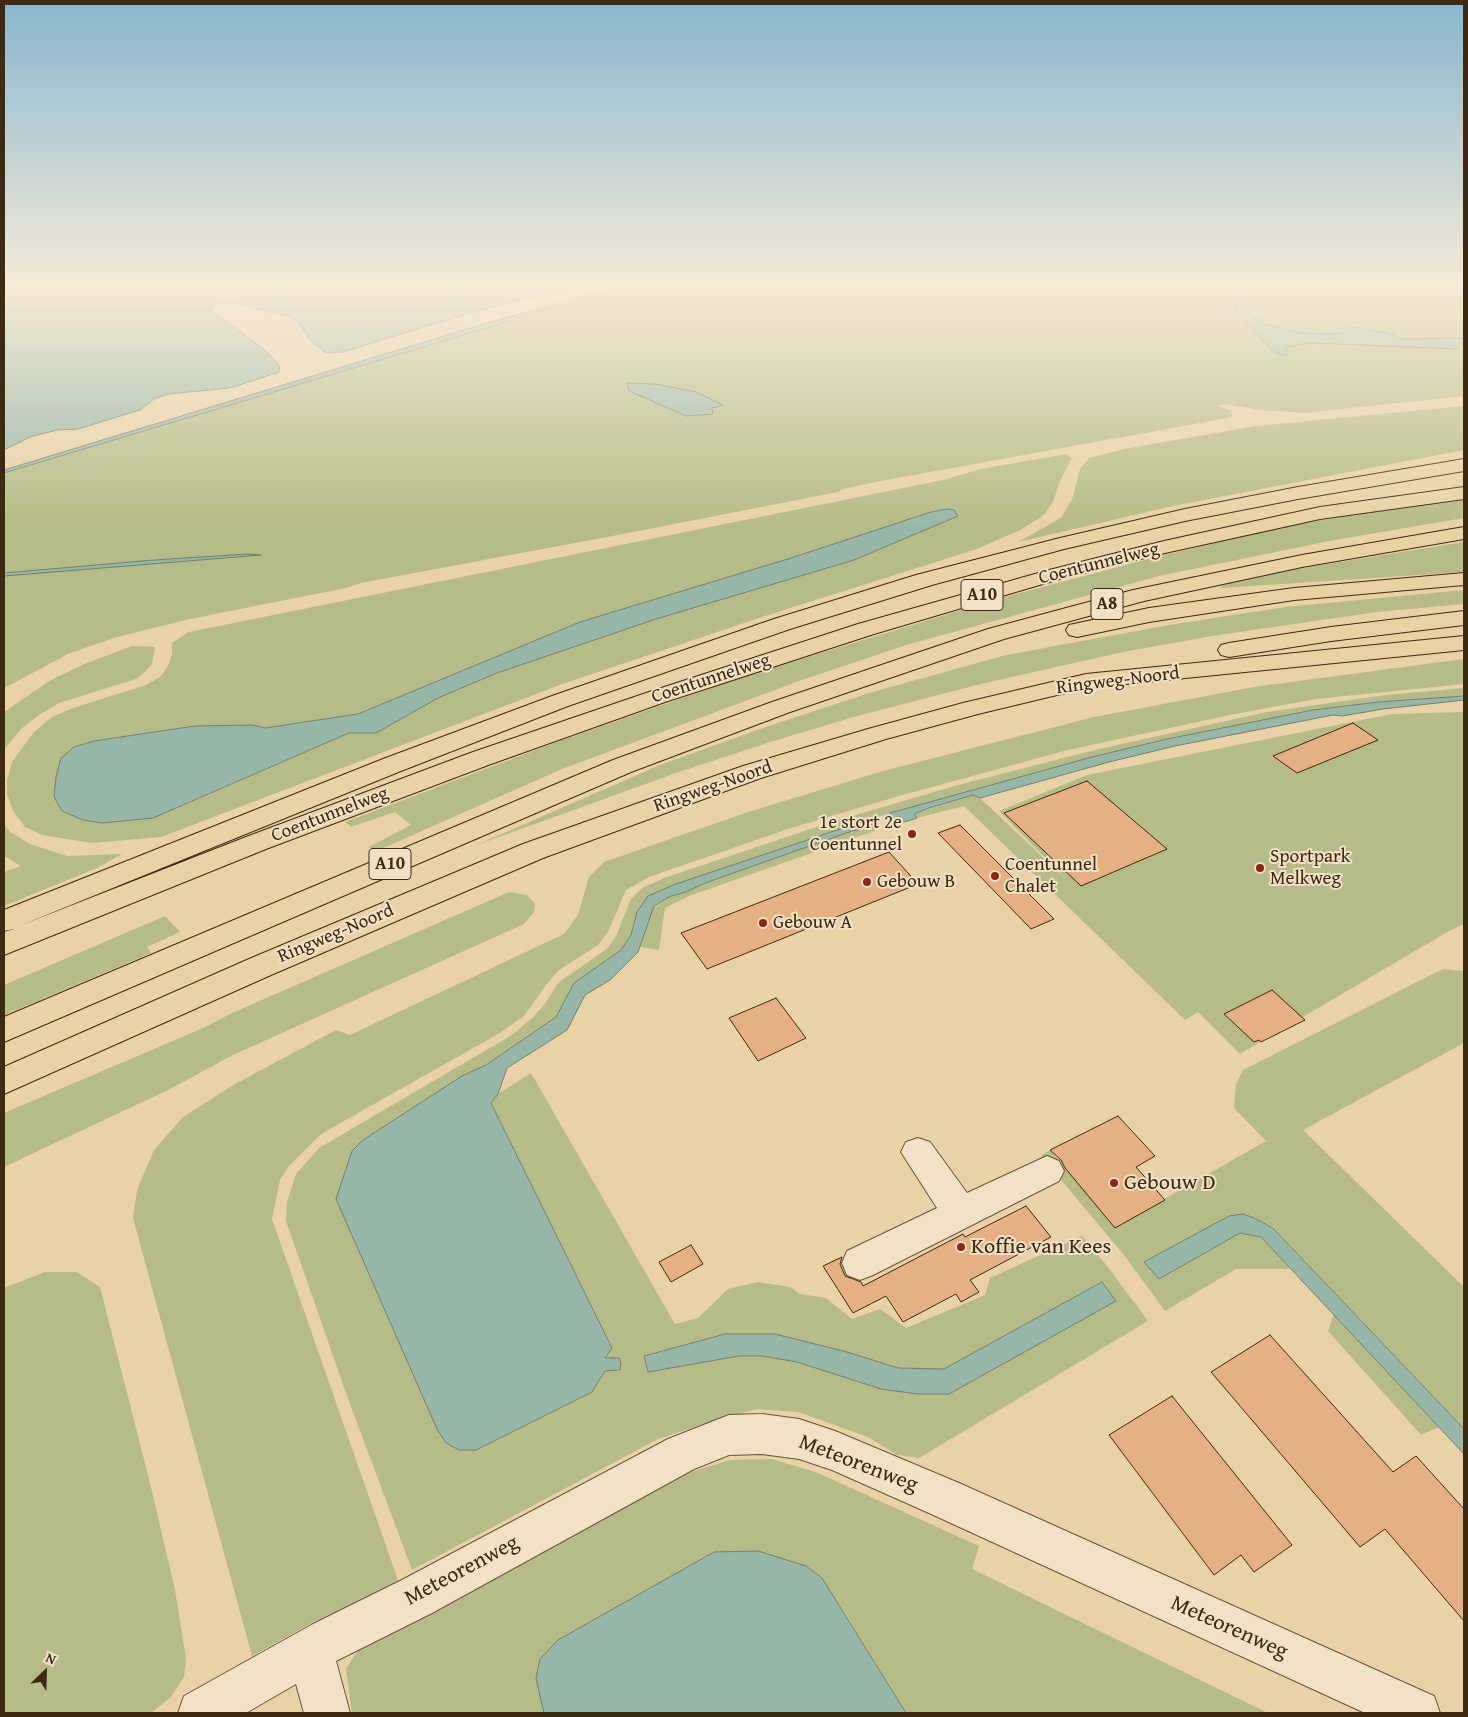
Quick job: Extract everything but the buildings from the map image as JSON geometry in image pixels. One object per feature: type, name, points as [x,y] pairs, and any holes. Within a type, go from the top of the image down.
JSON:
[{"type":"highway","points":[[1298,492],[1464,465]]},
{"type":"highway","name":"A10","points":[[4,921],[392,765],[551,705],[782,624],[924,580],[1060,544],[1185,515],[1298,492],[1464,481]]},
{"type":"highway","name":"Coentunnelweg","points":[[4,944],[265,839],[490,755],[666,694],[866,629],[1056,574],[1174,545],[1320,514],[1464,493]]},
{"type":"highway","name":"A8","points":[[781,707],[996,634],[1141,595],[1302,561],[1464,533]]},
{"type":"highway","name":"A10","points":[[4,1030],[622,766],[781,707],[967,655],[1055,634],[1149,615],[1294,594],[1464,579]]},
{"type":"highway","points":[[1086,681],[1265,644],[1464,618]]},
{"type":"highway","name":"Ringweg-Noord","points":[[4,1081],[401,906],[533,852],[665,802],[752,772],[877,734],[972,708],[1086,681],[1464,643]]},
{"type":"street","points":[[918,1152],[961,1214]]},
{"type":"street","points":[[860,1263],[1047,1171]]},
{"type":"street","name":"Meteorenweg","points":[[223,1707],[310,1650],[416,1597],[682,1453],[729,1435],[762,1434],[799,1439],[835,1451],[944,1498],[1417,1713]]},
{"type":"street","points":[[310,1650],[328,1713]]},
{"type":"green space","points":[[357,367],[1464,367],[1464,396],[1305,413],[1261,410],[1226,404],[1218,406],[1231,411],[1233,417],[881,481],[843,489],[838,492],[361,583],[346,588],[190,619],[117,637],[70,653],[4,688],[4,473]]},
{"type":"green space","points":[[1464,406],[1464,450],[1173,506],[1018,542],[1061,518],[1073,497],[1080,469],[1089,458],[1124,449],[1256,426]]},
{"type":"green space","points":[[1066,454],[1072,458],[1060,481],[1053,502],[1040,518],[1018,531],[977,549],[762,617],[565,683],[161,837],[92,843],[42,835],[25,827],[13,811],[7,794],[7,780],[12,762],[34,732],[52,717],[73,708],[146,685],[161,676],[168,666],[172,654],[172,643],[189,632],[943,480],[981,469]],"holes":[[[947,509],[957,516],[854,560],[656,619],[497,673],[440,697],[376,733],[349,733],[187,804],[74,747],[94,741],[195,726],[253,725],[265,728],[358,714],[580,622],[791,558],[931,512]]]},
{"type":"green space","points":[[1464,500],[1464,518],[1334,540],[1159,576],[906,645],[802,680],[562,769],[372,853],[369,847],[411,825],[395,812],[351,827],[345,822],[557,742],[745,676],[1001,598],[1156,557],[1284,527],[1396,507]]},
{"type":"green space","points":[[1464,542],[1464,572],[1221,588],[1222,581]]},
{"type":"green space","points":[[1464,590],[1464,604],[1377,612],[1212,636],[1123,652],[981,684],[857,716],[676,773],[474,846],[660,765],[757,730],[869,693],[1006,655],[1169,625],[1285,607]]},
{"type":"green space","points":[[132,646],[155,647],[152,664],[145,672],[136,679],[59,703],[21,729],[4,750],[4,712],[49,681],[82,665]]},
{"type":"green space","points":[[1464,659],[1464,684],[1316,699],[1230,715],[1068,750],[899,796],[791,828],[649,877],[626,890],[608,932],[598,945],[559,970],[524,1016],[500,1033],[321,1134],[288,1167],[280,1180],[272,1219],[399,1583],[315,1621],[252,1656],[133,1218],[137,1190],[154,1150],[183,1117],[235,1084],[336,1030],[350,1035],[564,934],[578,915],[589,877],[604,862],[745,813],[883,771],[1094,717],[1254,687]]},
{"type":"green space","points":[[1464,688],[1464,696],[1376,702],[1313,710],[1092,757],[870,819],[673,885],[648,896],[637,912],[631,935],[621,950],[575,983],[556,1017],[486,1065],[363,1140],[352,1151],[346,1171],[459,1450],[476,1450],[592,1392],[605,1371],[620,1370],[621,1363],[605,1359],[612,1347],[491,1103],[498,1094],[531,1073],[675,1324],[698,1318],[728,1289],[758,1282],[790,1287],[800,1294],[826,1298],[852,1319],[880,1309],[906,1328],[985,1295],[990,1278],[1082,1236],[1148,1321],[919,1458],[897,1455],[868,1437],[798,1412],[757,1409],[658,1439],[412,1570],[347,1396],[286,1221],[287,1202],[296,1174],[319,1148],[512,1035],[544,1005],[559,982],[608,948],[616,936],[631,899],[642,888],[664,878],[825,824],[958,785],[1099,749],[1267,712],[1386,695]],"holes":[[[1102,1282],[918,1394],[881,1389],[797,1362],[762,1356],[739,1356],[648,1372],[644,1356],[725,1334],[775,1334],[847,1352],[898,1368],[944,1369]]]},
{"type":"green space","name":"Sportpark Melkweg","points":[[1464,712],[1464,924],[1240,1054],[1198,1012],[1185,1020],[964,806],[917,818],[914,814],[973,795],[980,798],[1068,881],[999,811],[1087,775],[1392,714]]},
{"type":"green space","points":[[4,824],[10,832],[30,844],[67,856],[122,854],[97,868],[4,906],[4,872],[21,866],[4,856]]},
{"type":"green space","points":[[877,826],[880,829],[689,896],[665,908],[659,950],[640,947],[652,909],[671,896],[852,831]]},
{"type":"green space","points":[[509,892],[527,895],[535,904],[534,912],[524,924],[233,1055],[170,1089],[4,1167],[4,1113],[203,1028],[232,1013]]},
{"type":"green space","points":[[165,916],[180,932],[147,947],[151,953],[4,1015],[4,985]]},
{"type":"green space","points":[[1443,969],[1464,971],[1464,1043],[1303,1130],[1464,1287],[1464,1429],[1273,1227],[1254,1218],[1159,1279],[1240,1233],[1261,1237],[1290,1269],[1236,1269],[1165,1311],[1124,1255],[1041,1156],[1050,1150],[1115,1227],[1266,1141],[1234,1108],[1236,1084],[1243,1070]]},
{"type":"green space","points":[[45,1272],[77,1272],[100,1287],[151,1487],[175,1590],[186,1659],[184,1677],[171,1697],[151,1713],[4,1713],[4,1288]]},
{"type":"green space","points":[[1334,1314],[1439,1427],[1421,1435],[1328,1331]]},
{"type":"green space","points":[[772,1459],[818,1473],[979,1546],[972,1569],[1268,1713],[906,1713],[839,1604],[536,1678],[544,1713],[352,1713],[346,1669],[359,1649],[687,1473],[730,1460]]},
{"type":"shaded area","points":[[4,367],[280,367],[279,372],[230,388],[169,394],[154,399],[140,410],[78,429],[57,430],[30,437],[4,450]]},
{"type":"shaded area","points":[[342,367],[357,367],[4,473],[4,470]]},
{"type":"shaded area","points":[[627,383],[655,384],[696,392],[723,405],[712,408],[713,414],[686,416],[629,391]]},
{"type":"shaded area","points":[[947,509],[954,510],[958,516],[854,560],[656,619],[497,673],[440,697],[376,733],[349,733],[153,818],[102,823],[83,820],[62,811],[54,797],[56,777],[61,758],[74,747],[94,741],[195,726],[253,725],[265,728],[358,714],[580,622],[791,558],[931,512]]},
{"type":"shaded area","points":[[247,554],[261,555],[4,576],[4,573]]},
{"type":"shaded area","points":[[1464,696],[1464,700],[1383,709],[1342,716],[1333,715],[1175,746],[1109,762],[980,798],[973,795],[929,808],[914,814],[917,818],[898,824],[890,813],[1092,757],[1167,739],[1313,710],[1378,702]]},
{"type":"shaded area","points":[[870,819],[877,826],[852,831],[705,883],[686,892],[671,896],[654,906],[638,952],[610,980],[585,995],[567,1030],[507,1068],[498,1094],[491,1103],[612,1348],[605,1358],[619,1358],[621,1363],[620,1370],[605,1371],[592,1392],[476,1450],[459,1450],[446,1443],[437,1429],[336,1199],[352,1151],[363,1140],[462,1076],[486,1065],[556,1017],[574,983],[621,950],[631,935],[637,912],[648,896],[673,885]]},
{"type":"shaded area","points":[[1243,1214],[1273,1228],[1464,1429],[1464,1454],[1261,1237],[1240,1233],[1159,1279],[1144,1262],[1229,1216]]},
{"type":"shaded area","points":[[1102,1282],[1116,1301],[949,1394],[918,1394],[881,1389],[797,1362],[762,1356],[739,1356],[648,1372],[644,1356],[725,1334],[775,1334],[847,1352],[898,1368],[944,1369]]},
{"type":"shaded area","points":[[758,1551],[806,1566],[822,1578],[906,1713],[544,1713],[536,1678],[540,1659],[558,1640],[714,1552]]},
{"type":"place","name":"1e stort 2e Coentunnel","points":[[912,834]]},
{"type":"place","name":"Sportpark Melkweg","points":[[1260,868]]},
{"type":"place","name":"Coentunnel Chalet","points":[[995,876]]},
{"type":"place","name":"Gebouw B","points":[[867,882]]},
{"type":"place","name":"Gebouw A","points":[[763,923]]},
{"type":"place","name":"Gebouw D","points":[[1114,1183]]},
{"type":"place","name":"Koffie van Kees","points":[[961,1247]]}]
